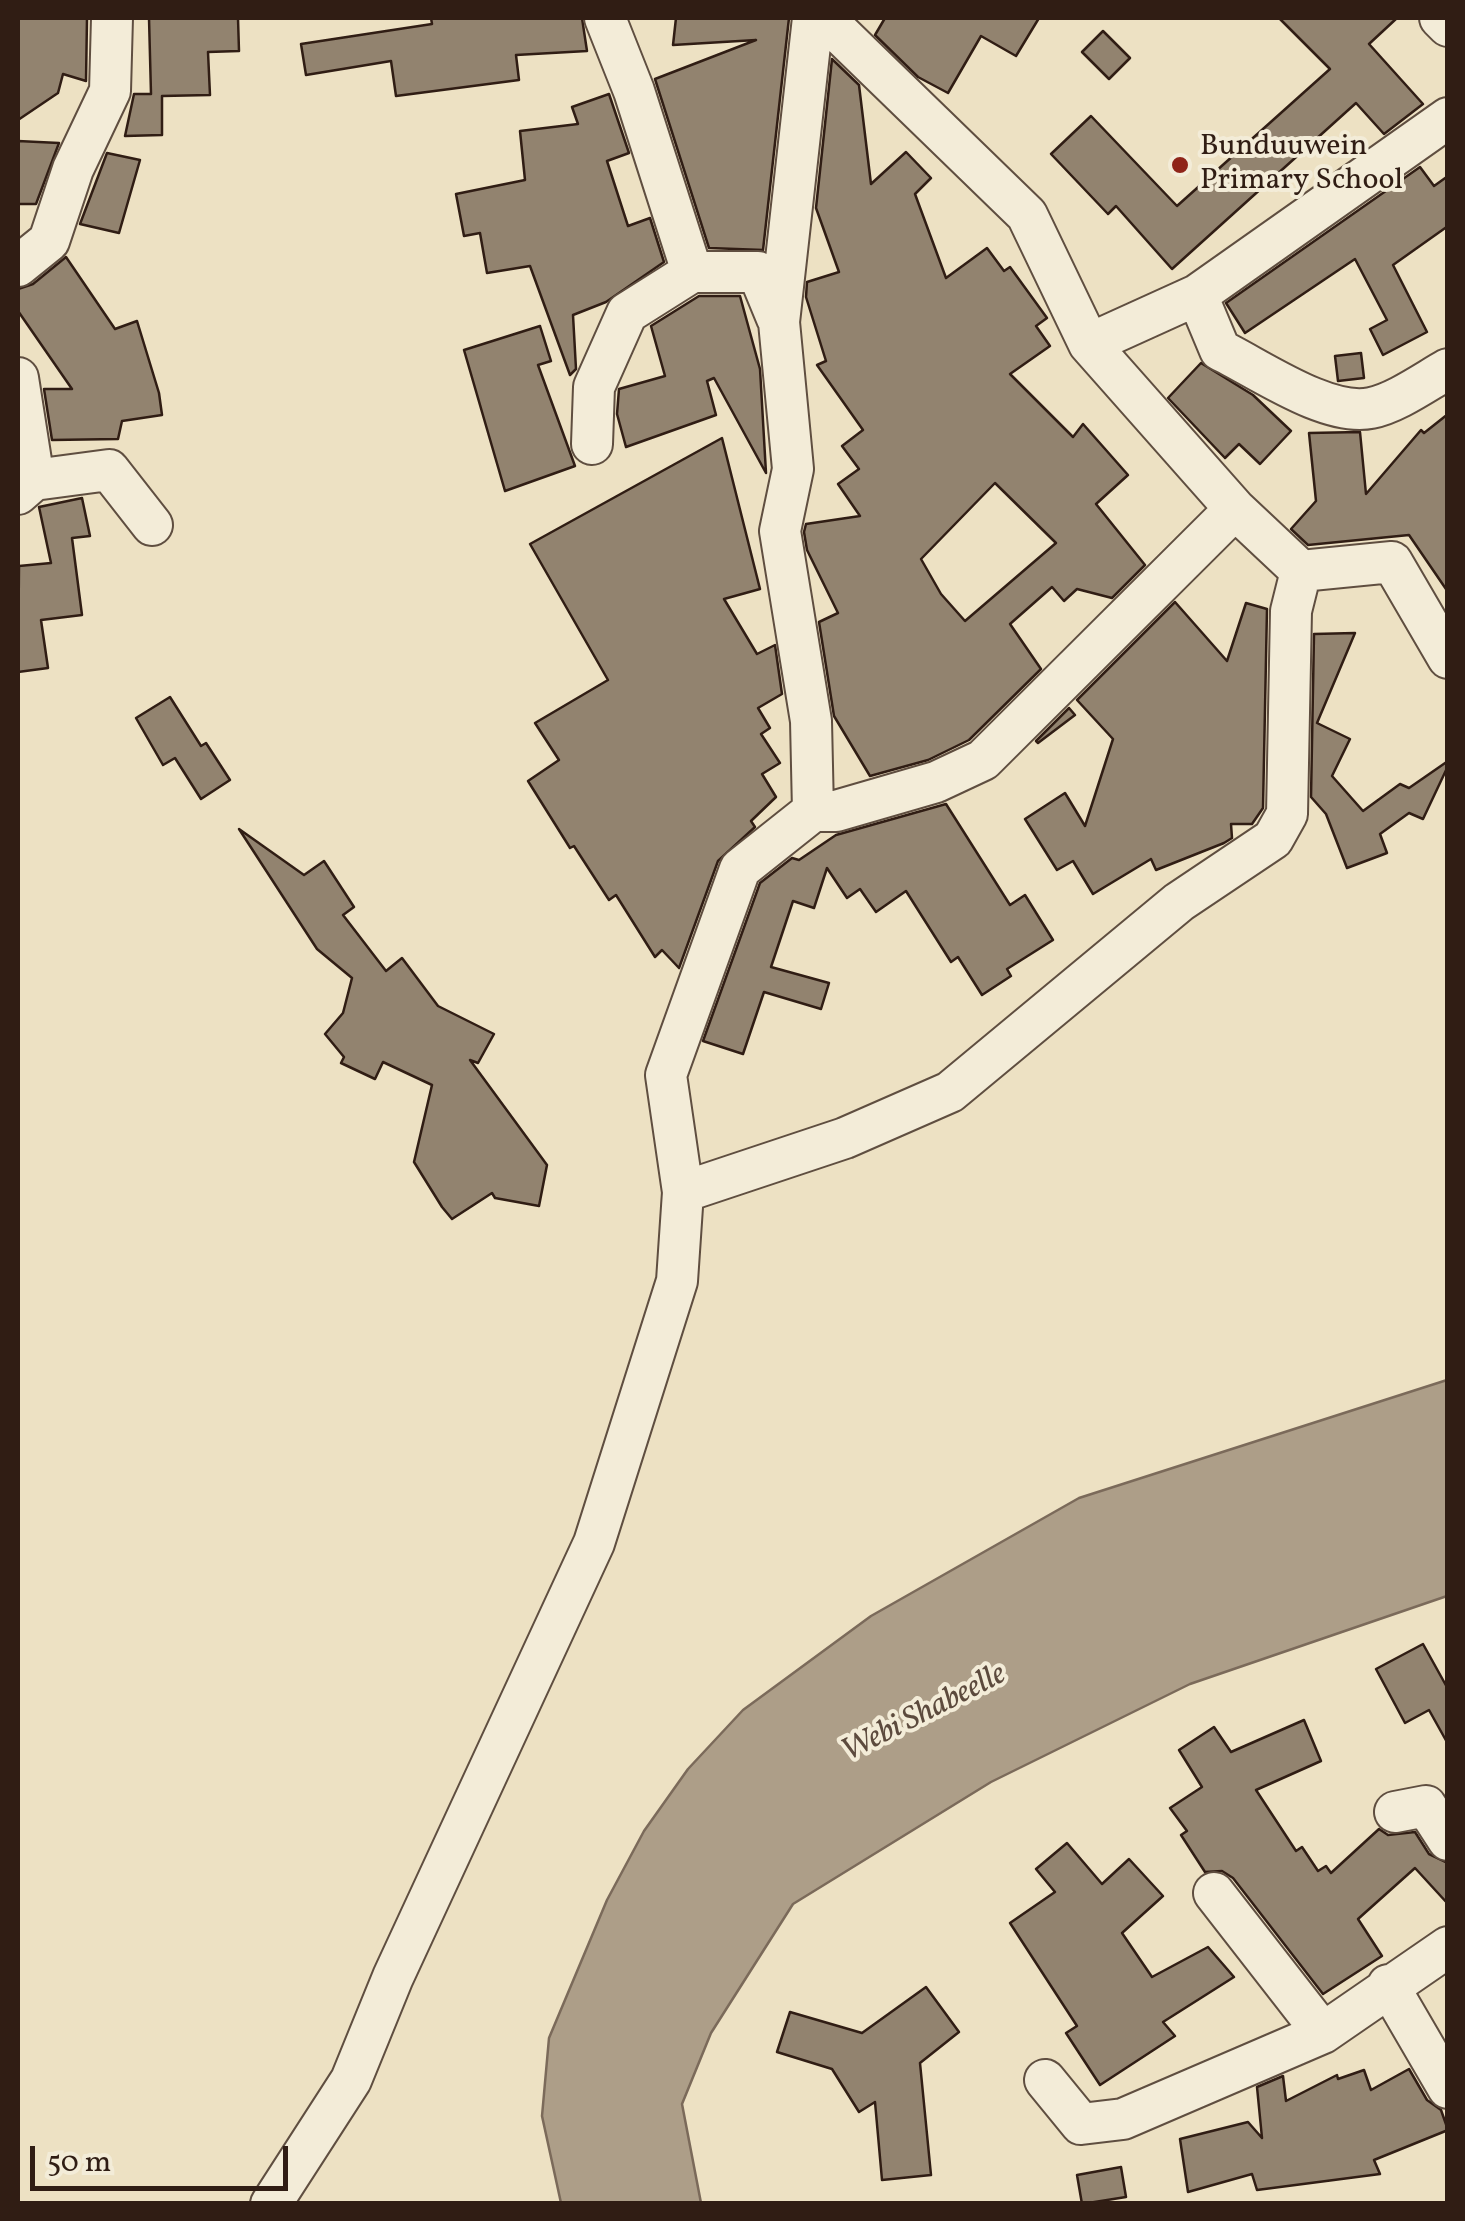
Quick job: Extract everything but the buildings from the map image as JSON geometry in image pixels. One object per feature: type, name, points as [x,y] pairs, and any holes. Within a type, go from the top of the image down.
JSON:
[{"type":"street","points":[[18,266],[49,241],[61,173],[110,92],[112,18]]},
{"type":"street","points":[[605,18],[634,91],[692,272]]},
{"type":"street","points":[[813,18],[779,322],[794,469],[780,532],[811,720],[813,812]]},
{"type":"street","points":[[824,18],[1027,215],[1089,344],[1235,509],[1301,571],[1392,562],[1448,658]]},
{"type":"street","points":[[1440,18],[1448,26]]},
{"type":"street","points":[[1089,344],[1198,295],[1448,118]]},
{"type":"street","points":[[592,444],[594,387],[627,312],[692,272],[758,272],[779,322]]},
{"type":"street","points":[[1198,295],[1220,350],[1324,403],[1357,410],[1375,408],[1448,370]]},
{"type":"street","points":[[18,378],[26,487],[108,470],[152,525]]},
{"type":"street","points":[[271,2204],[352,2080],[392,1977],[594,1544],[677,1280],[683,1192],[666,1075],[740,869],[813,812],[836,812],[936,782],[983,760],[1235,509]]},
{"type":"street","points":[[683,1192],[845,1138],[950,1092],[1179,902],[1272,839],[1286,814],[1290,611],[1301,571]]},
{"type":"street","points":[[1395,1812],[1426,1806],[1448,1840]]},
{"type":"street","points":[[1214,1893],[1323,2033]]},
{"type":"street","points":[[1045,2080],[1081,2124],[1123,2120],[1323,2033],[1448,1947]]},
{"type":"street","points":[[1388,1985],[1448,2088]]},
{"type":"water","name":"Webi Shabeelle","points":[[1447,1380],[1447,1596],[1190,1684],[991,1782],[793,1904],[711,2033],[682,2104],[701,2203],[561,2203],[542,2116],[549,2038],[607,1900],[644,1831],[688,1769],[743,1710],[871,1616],[1079,1498]]},
{"type":"place","name":"Bunduuwein Primary School","points":[[1180,165]]}]
